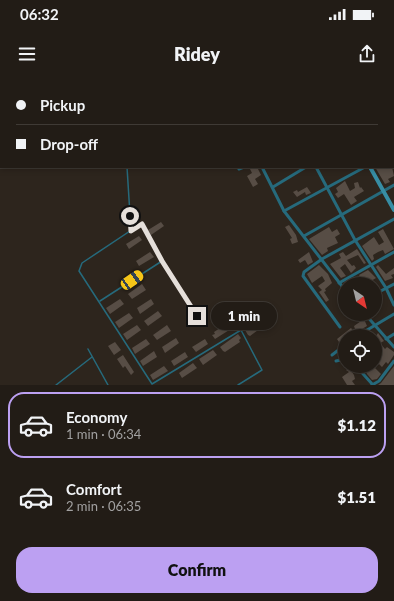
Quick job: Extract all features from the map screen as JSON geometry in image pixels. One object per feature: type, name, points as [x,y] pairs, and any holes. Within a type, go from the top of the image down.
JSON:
[{"type":"street","points":[[263,168],[284,211],[338,282]]},
{"type":"street","points":[[273,187],[304,168]]},
{"type":"street","points":[[316,168],[355,240],[370,266],[386,288],[394,305]]},
{"type":"street","points":[[284,211],[363,168]]},
{"type":"street","points":[[371,168],[394,210]]},
{"type":"street","points":[[304,236],[394,185]]},
{"type":"street","points":[[340,326],[303,276],[306,269],[394,219]]},
{"type":"street","points":[[350,277],[394,252]]},
{"type":"street","points":[[382,290],[394,284]]},
{"type":"street","points":[[368,329],[394,314]]},
{"type":"street","points":[[371,321],[394,347]]},
{"type":"street","points":[[386,339],[394,334]]},
{"type":"street","points":[[332,354],[338,350]]},
{"type":"street","points":[[362,373],[373,385],[379,381],[394,361]]},
{"type":"lane","points":[[128,168],[131,231]]},
{"type":"lane","points":[[197,316],[162,261],[142,224],[82,264],[79,271],[152,384],[241,330],[262,370],[238,385]]},
{"type":"lane","points":[[99,302],[162,261]]},
{"type":"lane","points":[[88,350],[108,385]]},
{"type":"lane","points":[[56,385],[92,357]]},
{"type":"building","points":[[258,168],[261,175],[255,179],[258,184],[253,187],[247,176],[252,173],[250,169]]},
{"type":"building","points":[[376,168],[392,168],[394,176],[388,179],[390,182],[385,184]]},
{"type":"building","points":[[345,181],[350,191],[355,188],[354,183],[358,182],[360,188],[361,187],[364,191],[354,197],[357,201],[351,205],[344,194],[338,198],[335,194],[338,192],[336,188]]},
{"type":"building","points":[[307,187],[311,193],[306,195],[305,192],[297,197],[293,192],[297,190],[298,192]]},
{"type":"building","points":[[161,222],[164,226],[151,235],[148,230]]},
{"type":"building","points":[[289,225],[296,235],[298,242],[292,244],[290,239],[292,238],[285,227]]},
{"type":"building","points":[[329,227],[332,232],[337,229],[340,234],[335,237],[338,243],[327,248],[328,251],[322,255],[309,239]]},
{"type":"building","points":[[383,229],[394,249],[385,254],[383,250],[378,252],[373,255],[374,259],[372,261],[362,246],[374,237],[379,245],[384,242],[378,232]]},
{"type":"building","points":[[139,236],[142,240],[129,249],[126,244]]},
{"type":"building","points":[[357,249],[366,263],[364,264],[358,255],[347,260],[356,268],[351,273],[345,264],[340,268],[346,276],[340,277],[330,264],[341,258],[339,254],[343,252],[346,256]]},
{"type":"building","points":[[150,252],[154,257],[139,266],[136,261]]},
{"type":"building","points":[[309,252],[313,262],[308,265],[305,260],[300,263],[298,260]]},
{"type":"building","points":[[319,265],[328,274],[332,283],[325,289],[326,291],[324,292],[329,300],[326,302],[319,292],[322,290],[318,286],[325,281],[322,276],[312,283],[307,274]]},
{"type":"building","points":[[378,265],[386,274],[394,268],[394,274],[391,275],[393,278],[385,281],[376,267]]},
{"type":"building","points":[[368,270],[375,277],[360,277],[359,275]]},
{"type":"building","points":[[142,284],[146,290],[132,299],[128,294]]},
{"type":"building","points":[[120,299],[124,304],[110,314],[106,308]]},
{"type":"building","points":[[151,299],[154,304],[140,314],[137,308]]},
{"type":"building","points":[[158,311],[162,316],[148,326],[144,321]]},
{"type":"building","points":[[129,313],[133,318],[119,328],[115,322]]},
{"type":"building","points":[[263,318],[266,322],[264,324],[265,325],[250,336],[248,335],[245,330]]},
{"type":"building","points":[[361,321],[365,321],[367,326],[362,329],[355,329],[354,326]]},
{"type":"building","points":[[229,322],[234,327],[215,339],[212,335],[215,334],[214,332]]},
{"type":"building","points":[[137,325],[141,330],[127,340],[123,334]]},
{"type":"building","points":[[167,325],[171,331],[157,340],[153,335]]},
{"type":"building","points":[[238,334],[241,338],[239,340],[240,342],[225,352],[223,351],[220,347]]},
{"type":"building","points":[[176,338],[179,343],[165,353],[162,347]]},
{"type":"building","points":[[146,339],[150,344],[135,354],[132,348]]},
{"type":"building","points":[[205,339],[208,344],[196,352],[192,347]]},
{"type":"building","points":[[115,342],[121,350],[114,355],[108,346]]},
{"type":"building","points":[[382,345],[385,349],[387,347],[394,352],[394,355],[388,364],[386,362],[382,367]]},
{"type":"building","points":[[213,350],[217,355],[203,365],[199,359]]},
{"type":"building","points":[[154,351],[157,357],[143,366],[140,361]]},
{"type":"building","points":[[185,352],[188,357],[174,366],[171,361]]},
{"type":"building","points":[[123,355],[134,372],[131,375],[125,366],[123,368],[117,359]]},
{"type":"building","points":[[193,363],[197,368],[182,378],[179,373]]},
{"type":"building","points":[[164,366],[168,371],[153,380],[150,375]]},
{"type":"building","points":[[394,366],[394,385],[378,385],[381,383]]},
{"type":"building","points":[[348,373],[353,373],[355,379],[352,381],[355,385],[347,385],[342,377]]},
{"type":"building","points":[[367,374],[381,374],[377,379],[372,380]]},
{"type":"route","points":[[130,216],[131,231],[142,224],[162,261],[197,316]]}]
